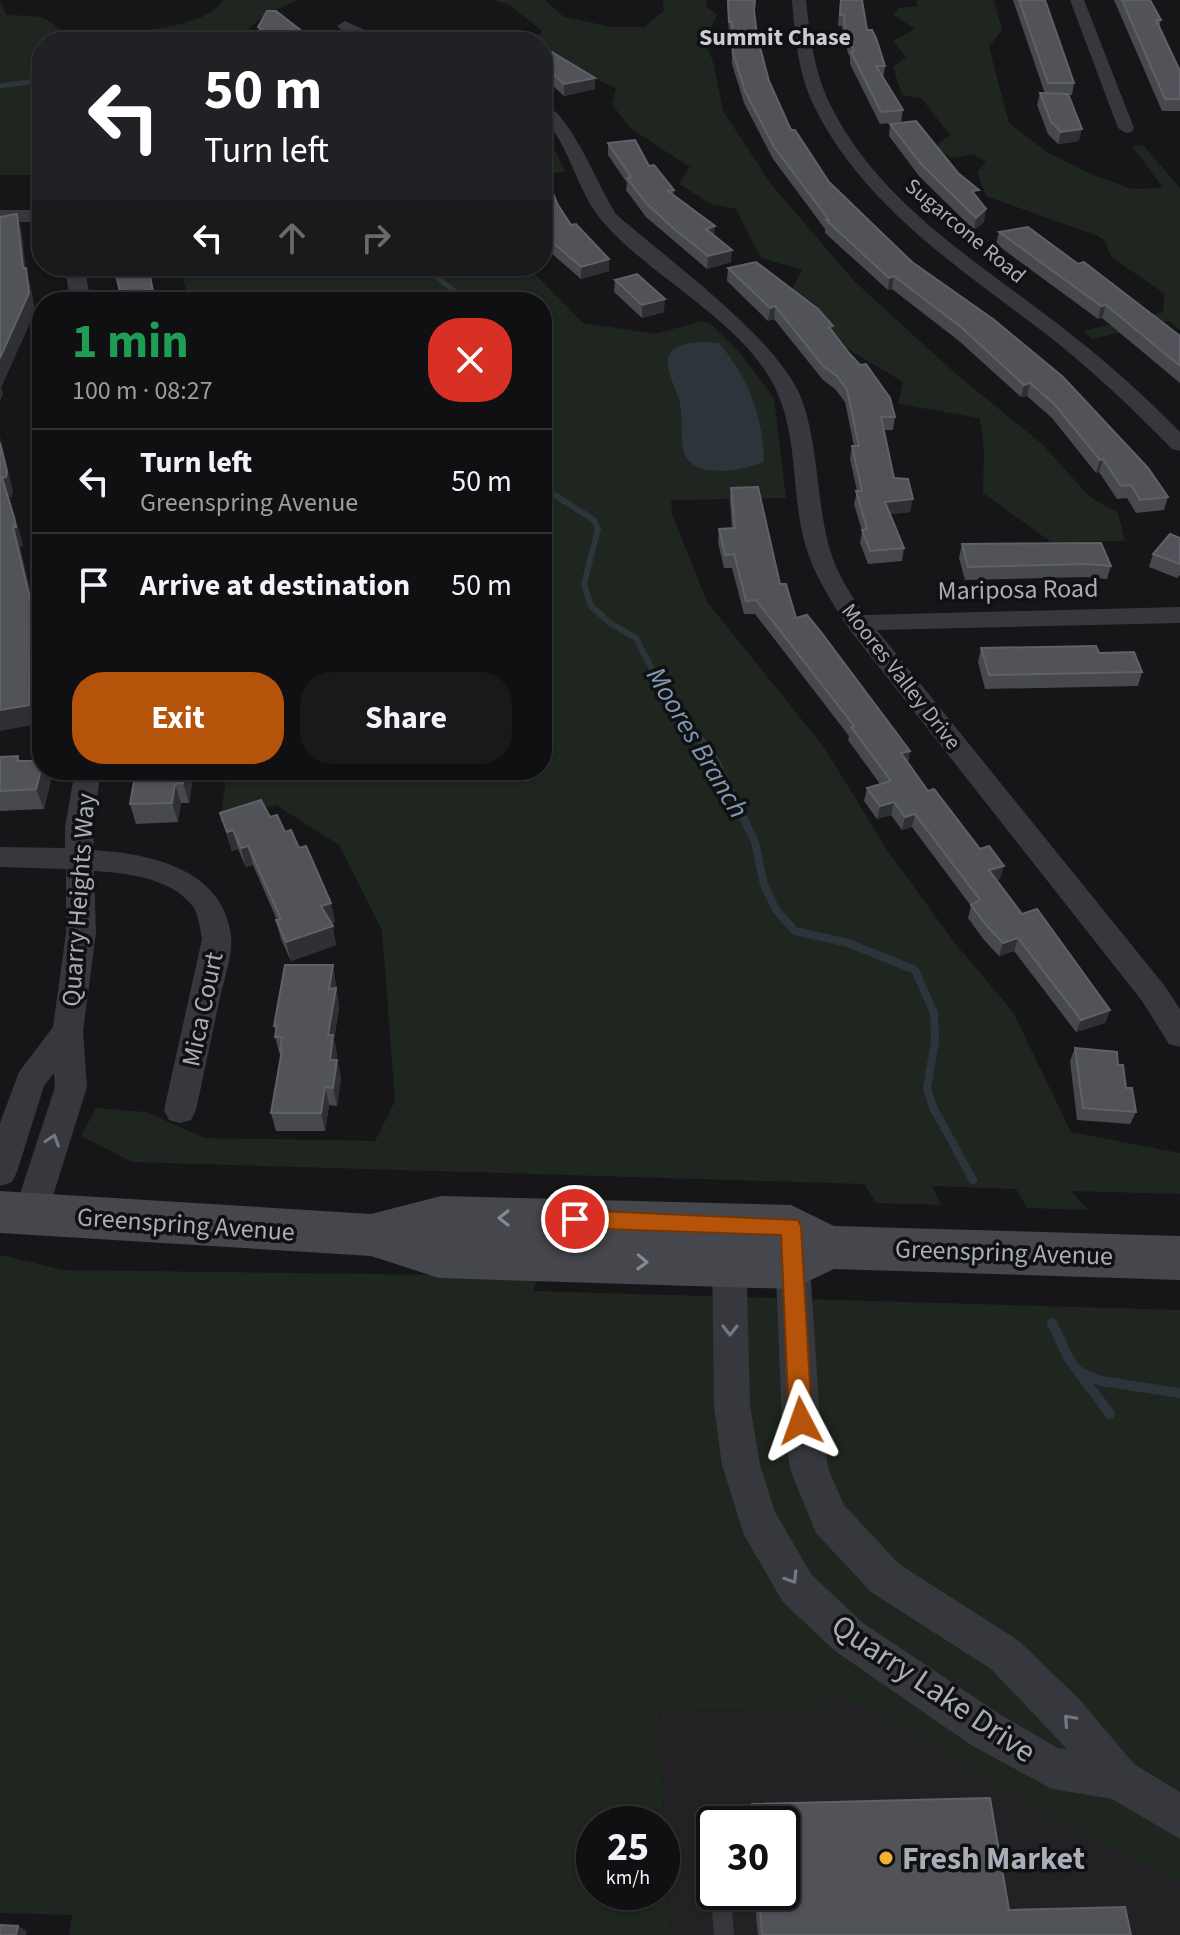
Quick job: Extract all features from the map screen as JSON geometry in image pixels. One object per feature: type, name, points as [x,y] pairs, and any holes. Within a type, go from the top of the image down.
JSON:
[{"type":"main road","name":"Greenspring Avenue","points":[[15,1214],[371,1235],[439,1256],[729,1244],[1180,1258]]},
{"type":"street","name":"Sugarcone Road","points":[[799,0],[803,49],[823,107],[859,163],[883,192],[964,265],[1110,376],[1180,444]]},
{"type":"street","points":[[1077,0],[1126,128]]},
{"type":"street","points":[[345,26],[357,32]]},
{"type":"street","name":"Moores Valley Drive","points":[[552,118],[561,127],[592,192],[610,219],[753,343],[781,380],[795,416],[819,553],[858,623],[1153,993],[1180,1035]]},
{"type":"street","points":[[0,216],[32,216]]},
{"type":"street","name":"Mariposa Road","points":[[858,623],[1180,615]]},
{"type":"street","name":"Quarry Heights Way","points":[[15,1214],[71,1087],[68,1031],[81,933],[79,827],[86,780]]},
{"type":"street","name":"Mica Court","points":[[0,857],[131,865],[160,872],[184,883],[202,898],[213,919],[217,939],[180,1110]]},
{"type":"street","name":"Quarry Heights Way","points":[[0,1172],[30,1081],[68,1031]]},
{"type":"street","name":"Quarry Lake Drive","points":[[729,1244],[732,1406],[741,1465],[758,1521],[797,1588],[849,1637],[986,1730],[1052,1768],[1119,1779]]},
{"type":"street","name":"Quarry Lake Drive","points":[[804,1247],[801,1421],[810,1472],[830,1519],[885,1578],[1005,1655],[1065,1715],[1119,1779],[1180,1817]]},
{"type":"lane","points":[[722,1910],[724,1935]]},
{"type":"shaded area","points":[[0,0],[6,15],[43,18],[58,28],[80,32],[32,32],[32,175],[0,175]]},
{"type":"shaded area","points":[[223,0],[298,0],[264,15],[246,32],[125,32],[174,26],[212,11]]},
{"type":"shaded area","points":[[491,0],[545,0],[564,17],[613,27],[644,27],[664,11],[663,0],[706,0],[707,7],[717,15],[705,41],[713,62],[723,111],[771,184],[854,281],[956,374],[1042,444],[1090,497],[1118,513],[1125,541],[1051,542],[983,493],[984,449],[980,418],[898,404],[903,382],[848,349],[790,293],[802,270],[761,258],[736,209],[713,205],[679,184],[690,167],[630,128],[612,104],[616,88],[552,60],[552,32],[541,32],[508,4]]},
{"type":"shaded area","points":[[917,0],[994,0],[1002,30],[989,47],[1009,123],[1047,152],[1091,174],[1132,189],[1163,188],[1132,146],[1143,145],[1180,188],[1180,330],[1169,321],[1092,339],[1083,331],[1163,312],[1164,293],[1111,257],[1105,241],[1098,236],[986,196],[977,172],[986,162],[973,154],[951,158],[939,150],[938,144],[950,135],[921,98],[902,95],[893,67],[906,57],[893,41],[915,29],[894,15],[898,8],[917,6]]},
{"type":"shaded area","points":[[552,144],[565,172],[552,173]]},
{"type":"shaded area","points":[[182,276],[537,276],[583,323],[655,334],[702,321],[711,324],[741,354],[774,398],[786,498],[671,500],[672,514],[707,602],[824,747],[887,850],[954,942],[1013,1012],[1071,1132],[1180,1153],[1180,1194],[1071,1191],[1088,1210],[1027,1208],[1016,1189],[932,1186],[941,1205],[876,1203],[864,1184],[132,1162],[81,1136],[96,1108],[146,1112],[205,1138],[375,1141],[395,1101],[382,930],[339,845],[276,805],[220,822],[226,780],[552,780],[552,292],[186,292]]},
{"type":"shaded area","points":[[719,343],[746,383],[757,413],[763,444],[764,461],[756,465],[733,470],[709,470],[690,462],[684,453],[680,403],[669,373],[669,355],[684,344]]},
{"type":"shaded area","points":[[0,1255],[64,1270],[539,1276],[533,1291],[1180,1310],[1180,1882],[1016,1798],[918,1737],[838,1695],[810,1711],[659,1710],[664,1806],[576,1806],[576,1910],[669,1910],[670,1935],[69,1935],[72,1915],[0,1913]]},
{"type":"shaded area","points":[[838,1695],[918,1737],[1016,1798],[1180,1882],[1180,1935],[670,1935],[669,1910],[680,1910],[680,1806],[664,1806],[659,1710],[810,1711]]},
{"type":"building","points":[[728,0],[755,0],[757,36],[769,81],[791,130],[795,130],[829,182],[912,262],[993,319],[1063,377],[1148,468],[1168,497],[1140,500],[1131,485],[1121,486],[1103,459],[1100,460],[1055,405],[1030,383],[1024,385],[962,328],[894,276],[889,278],[826,220],[829,220],[774,147],[745,91],[733,53]]},
{"type":"building","points":[[841,0],[862,0],[867,30],[872,30],[876,38],[885,66],[876,66],[903,110],[881,112],[851,52],[854,51],[845,30],[844,15],[840,15]]},
{"type":"building","points":[[1019,0],[1045,0],[1074,83],[1048,83]]},
{"type":"building","points":[[1122,0],[1150,0],[1180,71],[1180,99],[1165,99]]},
{"type":"building","points":[[267,11],[276,11],[303,32],[265,32],[258,27]]},
{"type":"building","points":[[552,52],[595,78],[564,84],[552,73]]},
{"type":"building","points":[[1040,93],[1068,94],[1082,129],[1061,132],[1051,122]]},
{"type":"building","points":[[916,121],[958,173],[979,190],[972,191],[986,209],[976,218],[921,164],[890,124]]},
{"type":"building","points":[[635,140],[649,166],[654,165],[674,190],[668,191],[715,226],[706,229],[732,250],[708,256],[647,204],[627,178],[631,177],[608,143]]},
{"type":"building","points":[[552,192],[571,225],[576,224],[609,259],[581,267],[552,242]]},
{"type":"building","points":[[17,214],[29,293],[0,358],[0,217]]},
{"type":"building","points":[[1028,227],[1078,264],[1084,262],[1180,336],[1180,366],[1106,305],[1101,306],[999,232]]},
{"type":"building","points":[[756,262],[818,309],[833,326],[829,327],[849,353],[860,365],[866,364],[890,398],[895,417],[881,417],[894,478],[908,479],[913,499],[885,502],[904,548],[870,551],[862,530],[867,529],[856,491],[862,491],[852,446],[859,446],[847,390],[837,376],[824,367],[775,306],[770,308],[728,268]]},
{"type":"building","points":[[637,274],[665,299],[642,305],[615,280]]},
{"type":"building","points":[[116,276],[150,276],[153,292],[120,292]]},
{"type":"building","points":[[0,443],[7,472],[6,477],[2,478],[14,517],[16,527],[13,527],[31,603],[30,705],[0,710]]},
{"type":"building","points":[[758,487],[780,584],[786,584],[796,618],[807,615],[821,632],[910,751],[901,753],[928,791],[934,789],[980,849],[989,846],[1004,866],[989,870],[1022,914],[1037,909],[1110,1010],[1081,1020],[1018,938],[1003,943],[988,927],[971,905],[980,900],[915,814],[905,817],[894,802],[880,806],[867,788],[891,781],[851,727],[854,726],[756,600],[746,601],[734,554],[725,555],[719,529],[735,528],[731,488]]},
{"type":"building","points":[[1170,534],[1180,538],[1180,564],[1153,554]]},
{"type":"building","points":[[1101,543],[1111,566],[968,567],[962,544]]},
{"type":"building","points":[[1096,646],[1099,653],[1134,652],[1142,672],[989,675],[981,648]]},
{"type":"building","points":[[18,756],[17,761],[32,761],[32,780],[38,780],[36,789],[0,791],[0,757]]},
{"type":"building","points":[[134,780],[183,780],[183,783],[175,784],[172,803],[130,804]]},
{"type":"building","points":[[261,800],[270,817],[277,815],[285,832],[291,830],[299,848],[306,846],[331,903],[321,906],[333,926],[286,942],[276,920],[281,919],[248,846],[241,848],[233,830],[227,832],[220,813]]},
{"type":"building","points":[[285,965],[333,965],[329,989],[336,988],[328,1035],[333,1035],[330,1060],[337,1060],[333,1088],[325,1087],[321,1113],[271,1113],[282,1050],[282,1037],[275,1037],[277,1026],[274,1026]]},
{"type":"building","points":[[1075,1048],[1117,1052],[1118,1065],[1123,1065],[1126,1088],[1132,1088],[1136,1112],[1083,1108]]},
{"type":"building","name":"Fresh Market","points":[[990,1798],[1009,1910],[1125,1907],[1131,1935],[762,1935],[760,1910],[800,1910],[800,1806],[752,1804]]},
{"type":"building","points":[[0,1925],[18,1926],[16,1935],[0,1935]]},
{"type":"waterway","name":"Moores Branch","points":[[0,86],[32,81]]},
{"type":"waterway","name":"Moores Branch","points":[[435,276],[456,292]]},
{"type":"waterway","name":"Moores Branch","points":[[552,493],[594,520],[598,529],[584,584],[591,606],[610,623],[636,638],[662,689],[677,709]]},
{"type":"waterway","name":"Moores Branch","points":[[676,707],[716,761],[755,842],[764,885],[776,910],[795,931],[848,943],[915,970],[934,1013],[935,1041],[927,1088],[933,1107],[973,1180]]},
{"type":"waterway","name":"Moores Branch","points":[[1052,1323],[1069,1359],[1110,1414]]},
{"type":"waterway","points":[[1080,1372],[1101,1381],[1180,1393]]},
{"type":"place","name":"Fresh Market","points":[[886,1858]]},
{"type":"district","name":"Summit Chase","points":[[775,37]]},
{"type":"route","points":[[575,1219],[791,1226],[801,1421]]}]
